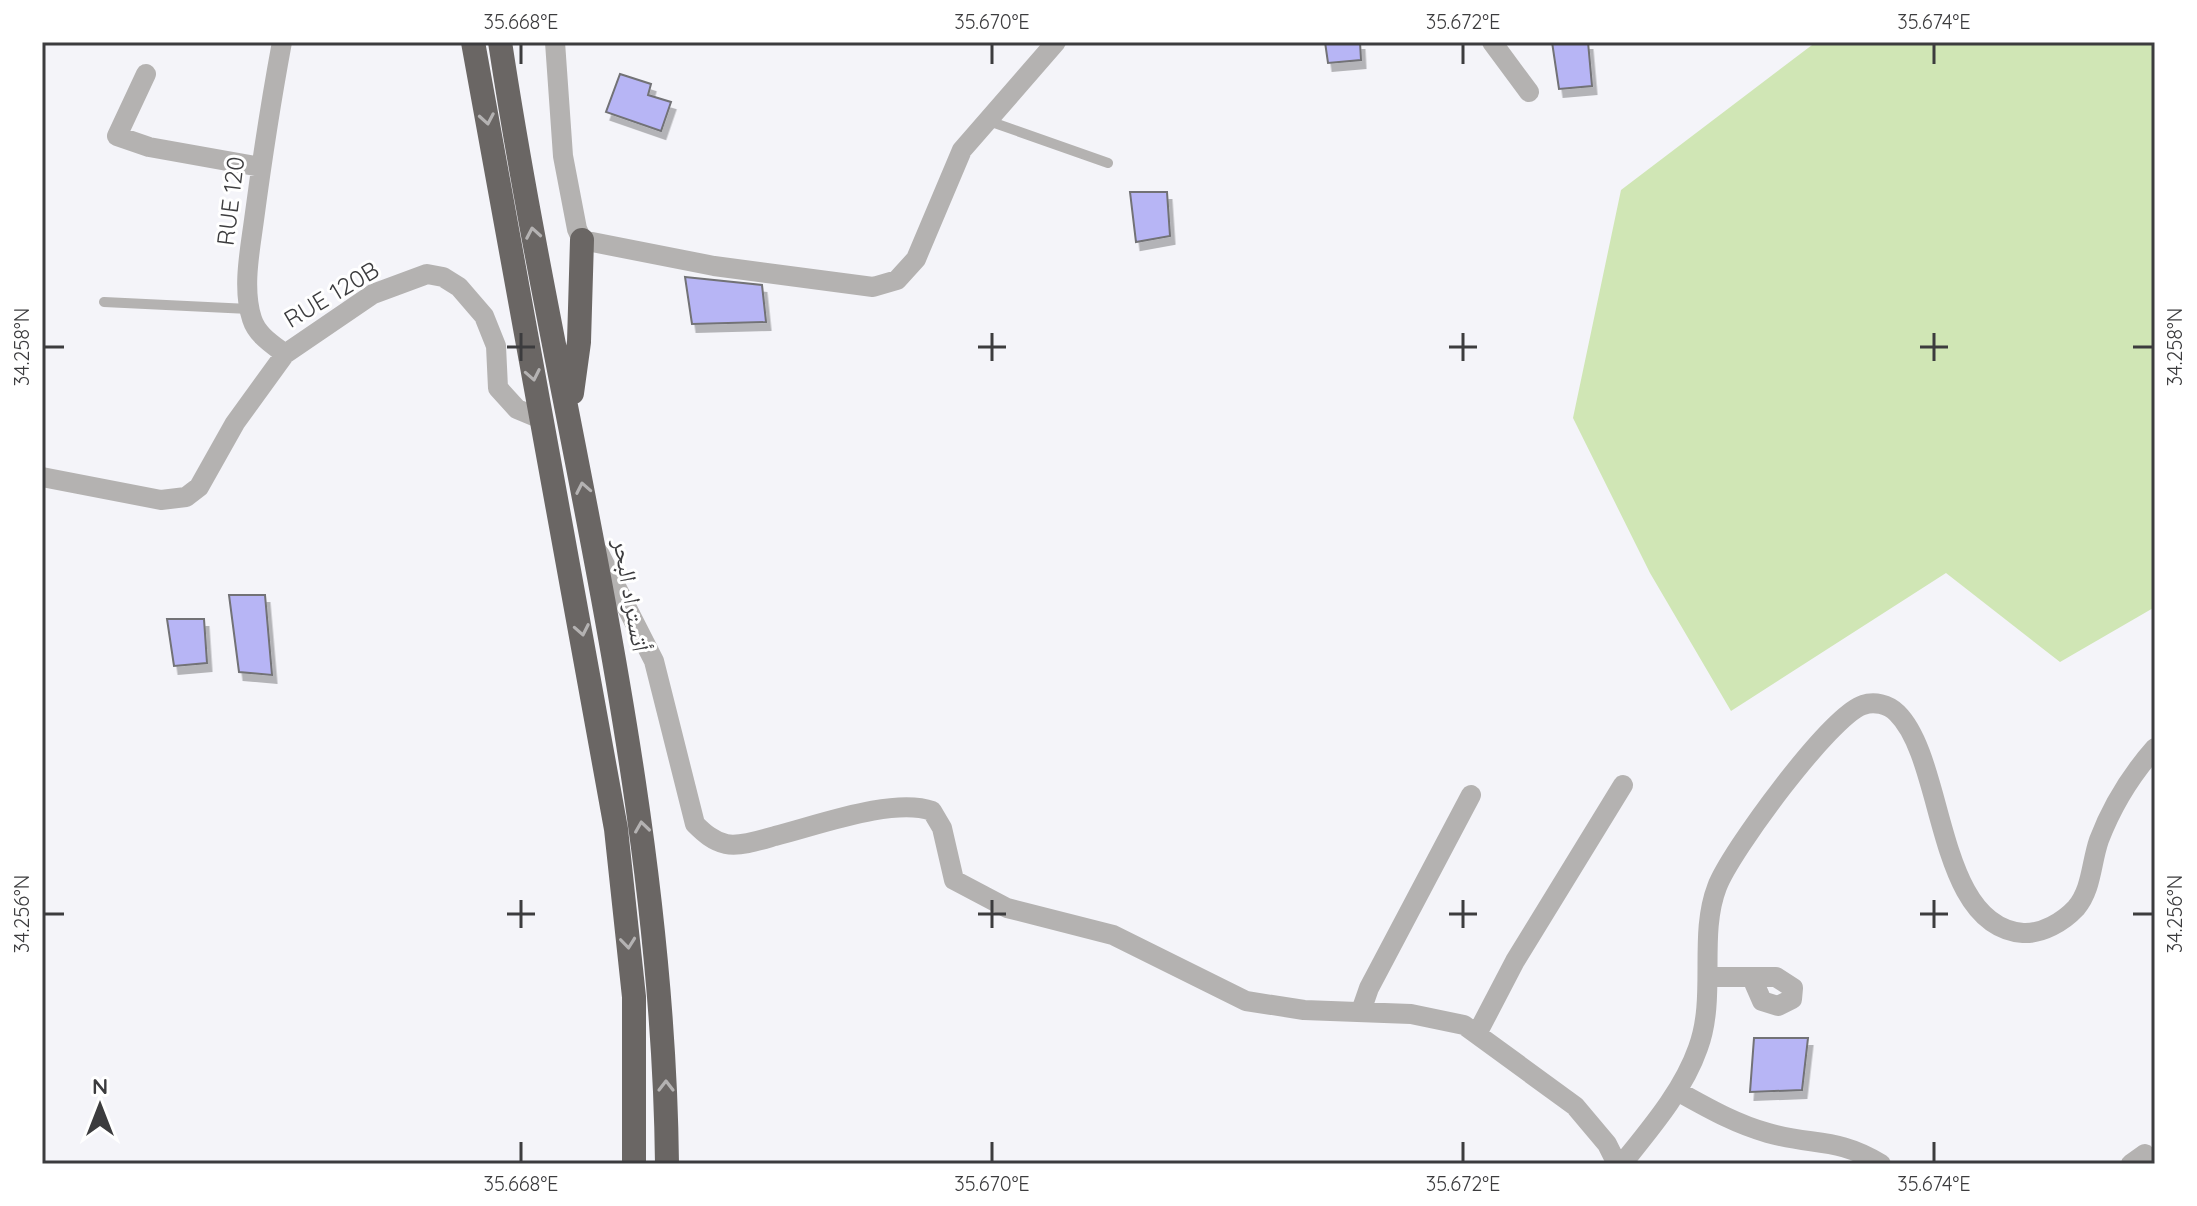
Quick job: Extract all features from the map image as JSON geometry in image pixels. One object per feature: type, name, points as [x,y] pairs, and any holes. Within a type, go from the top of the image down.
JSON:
[{"type":"highway","points":[[473,42],[616,829],[634,997],[634,1164]]},
{"type":"highway","name":"أتستراد البحر","points":[[500,42],[632,753],[649,882],[665,1054],[667,1164]]},
{"type":"highway","points":[[569,415],[579,342],[582,240]]},
{"type":"street","name":"RUE 120","points":[[282,42],[249,258],[250,309],[261,336],[285,354]]},
{"type":"street","points":[[555,42],[563,156],[577,229],[582,240],[714,266],[873,287],[897,280],[916,259],[962,150],[1056,42]]},
{"type":"street","points":[[1492,42],[1529,92]]},
{"type":"street","points":[[146,74],[117,136],[149,147],[261,167]]},
{"type":"street","name":"RUE 120B","points":[[42,477],[161,500],[186,497],[199,487],[235,423],[285,354],[373,294],[427,274],[443,277],[459,287],[484,316],[496,346],[498,388],[517,409],[541,419]]},
{"type":"street","points":[[595,546],[654,661],[695,824],[710,838],[729,845],[868,814],[918,806],[932,811],[942,828],[954,880],[974,893],[1028,914],[1113,935],[1246,1001],[1304,1010],[1439,1018],[1478,1032],[1575,1106],[1607,1144],[1619,1164],[1677,1091],[1700,1042],[1709,977],[1712,906],[1725,872],[1775,799],[1853,710],[1874,703],[1886,706],[1905,724],[1920,754],[1948,851],[1962,882],[1977,906],[1995,923],[2013,932],[2045,930],[2076,907],[2087,890],[2098,842],[2109,818],[2124,788],[2155,748]]},
{"type":"street","points":[[1478,1032],[1515,961],[1623,785]]},
{"type":"street","points":[[1361,1011],[1369,988],[1471,795]]},
{"type":"street","points":[[1709,977],[1752,978]]},
{"type":"street","points":[[1677,1091],[1745,1126],[1797,1139],[1850,1146],[1881,1164]]},
{"type":"lane","points":[[985,120],[1108,163]]},
{"type":"lane","points":[[104,302],[250,309]]},
{"type":"green space","points":[[1816,42],[2155,42],[2155,607],[2060,662],[1946,573],[1731,711],[1650,573],[1573,418],[1621,190]]},
{"type":"building","points":[[1325,42],[1360,42],[1361,60],[1328,63]]},
{"type":"building","points":[[1552,42],[1588,42],[1592,86],[1559,89]]},
{"type":"building","points":[[620,74],[651,84],[648,95],[671,102],[661,131],[606,112]]},
{"type":"building","points":[[1130,192],[1167,192],[1170,236],[1136,242]]},
{"type":"building","points":[[685,277],[762,285],[766,322],[692,324]]},
{"type":"building","points":[[229,595],[265,595],[272,675],[239,672]]},
{"type":"building","points":[[167,619],[204,619],[207,663],[174,666]]},
{"type":"building","points":[[1754,1038],[1808,1038],[1802,1090],[1750,1092]]}]
